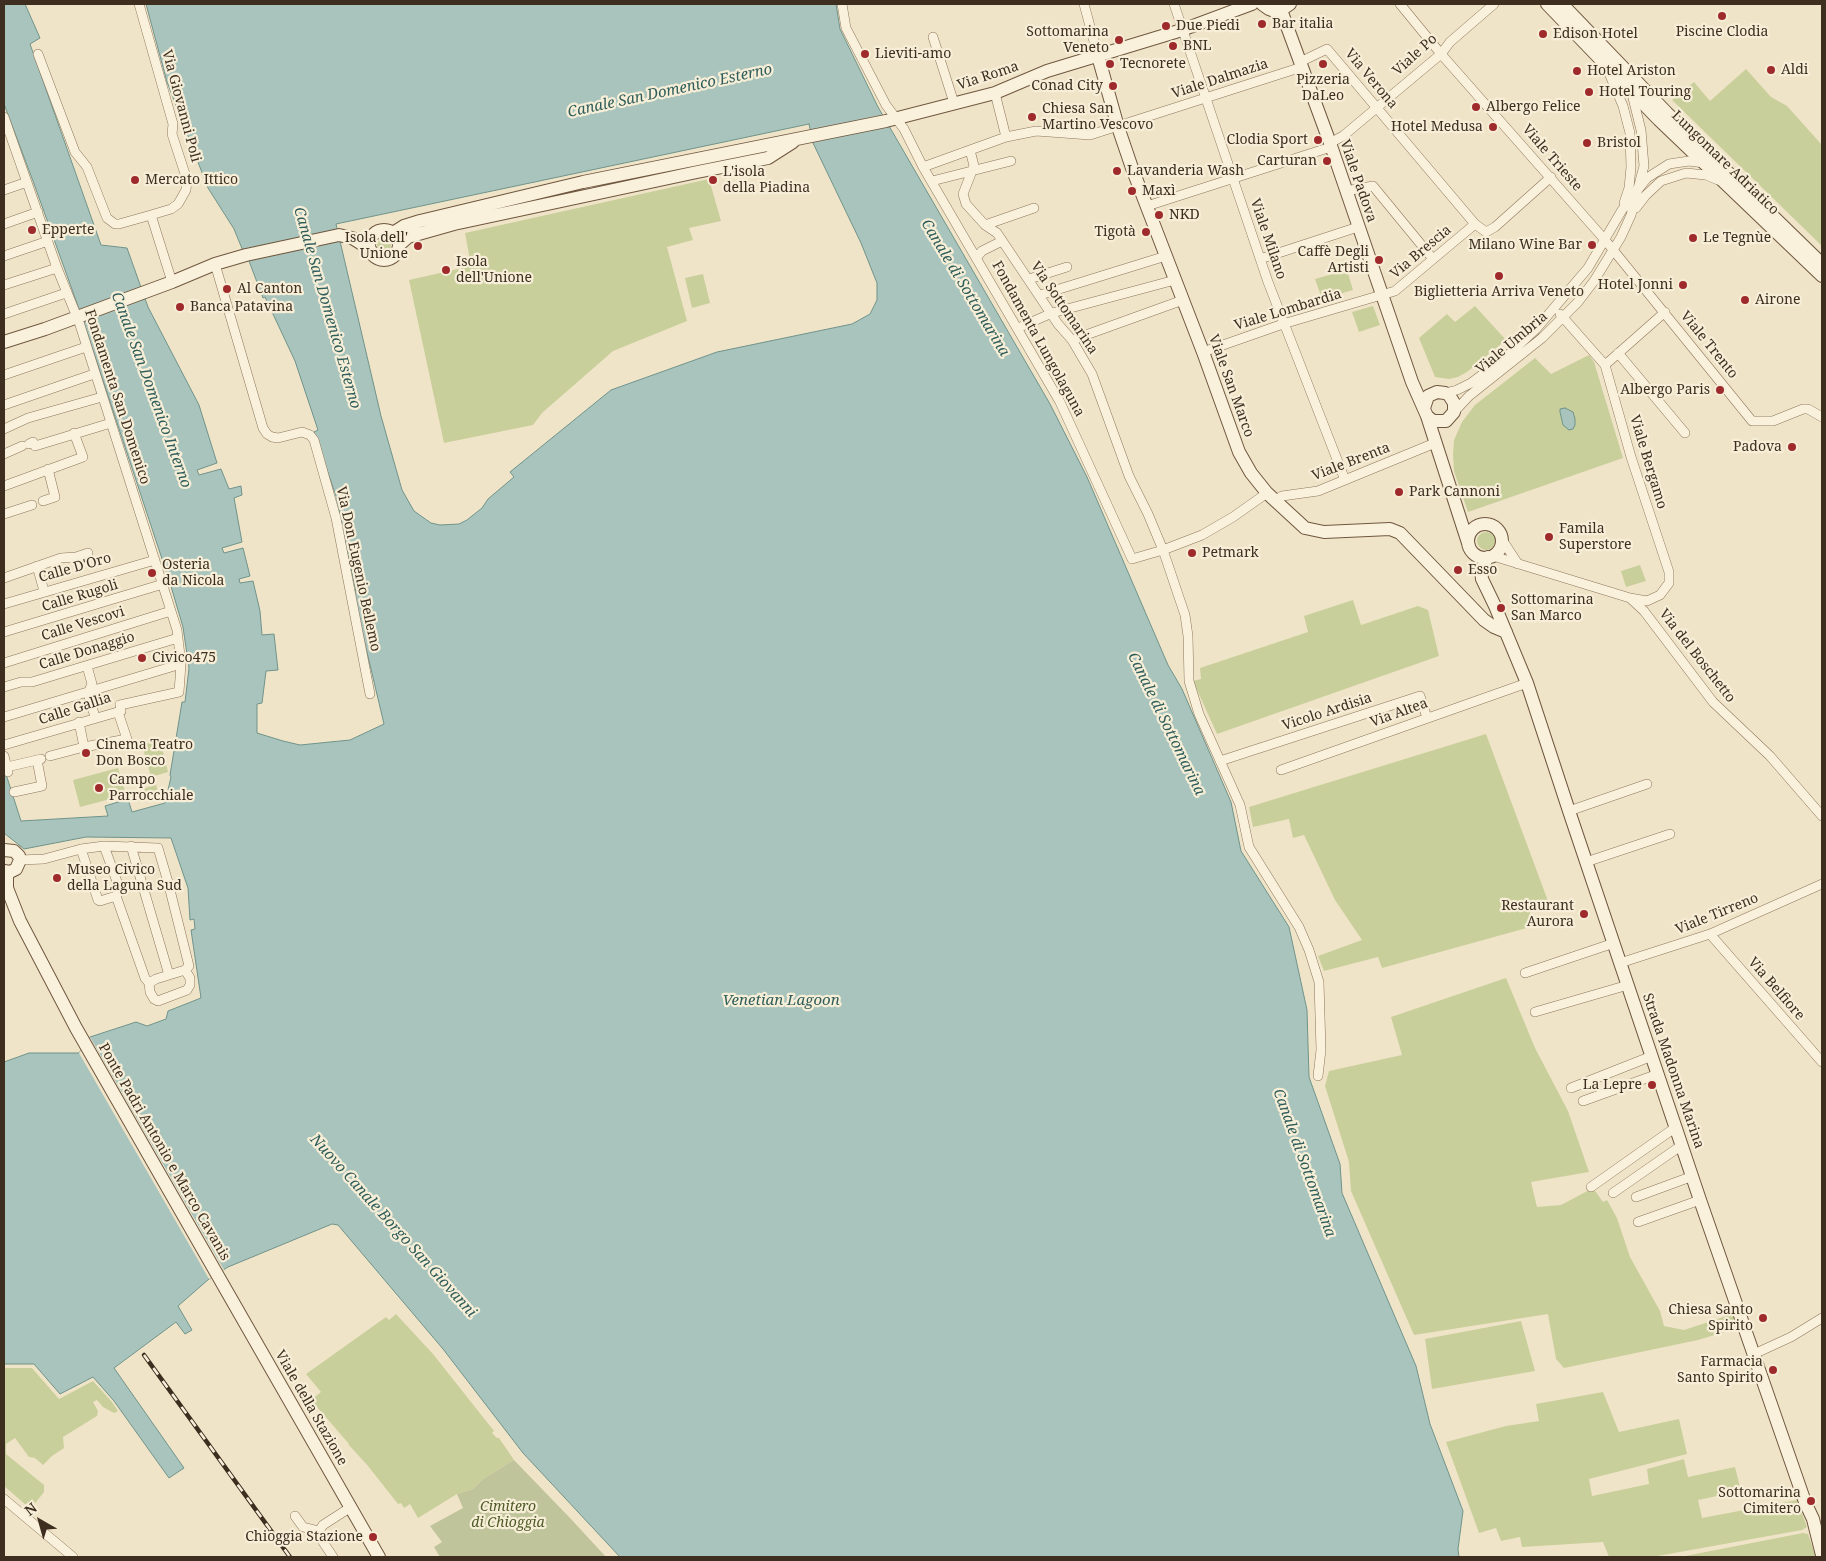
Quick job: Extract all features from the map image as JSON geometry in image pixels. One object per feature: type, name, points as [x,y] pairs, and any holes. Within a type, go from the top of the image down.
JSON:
[{"type":"street","name":"Via Giovanni Poli","points":[[38,54],[75,152],[87,167],[107,218],[115,224],[119,224],[171,209],[178,204],[186,190],[187,180],[172,134],[173,124],[139,4]]},
{"type":"street","name":"Fondamenta Lungolaguna","points":[[842,4],[846,28],[886,105],[891,120],[904,129],[923,167],[1060,402],[1132,559],[1163,550],[1202,535],[1271,497]]},
{"type":"street","name":"Viale San Marco","points":[[1084,4],[1118,127],[1240,452],[1251,473],[1271,497],[1299,524],[1310,530],[1324,532],[1390,529],[1400,533],[1484,620],[1506,632]]},
{"type":"street","name":"Viale Milano","points":[[1174,4],[1283,324],[1345,480]]},
{"type":"street","name":"Via Roma","points":[[393,233],[404,226],[420,221],[583,182],[891,120],[995,93],[1047,71],[1182,30],[1252,4]]},
{"type":"street","points":[[1262,4],[1268,10],[1285,7]]},
{"type":"street","name":"Viale Trieste","points":[[1400,4],[1441,54],[1605,240]]},
{"type":"street","name":"Viale Po","points":[[1147,206],[1330,145],[1441,54],[1450,42],[1494,4]]},
{"type":"street","name":"Lungomare Adriatico","points":[[1548,4],[1606,58],[1822,276]]},
{"type":"street","name":"Lungomare Adriatico","points":[[1562,4],[1632,92],[1702,162],[1722,175],[1822,264]]},
{"type":"street","name":"Viale Padova","points":[[1285,7],[1301,64],[1381,296],[1425,412],[1469,546]]},
{"type":"street","points":[[932,38],[954,103]]},
{"type":"street","name":"Via Verona","points":[[1301,64],[1327,48],[1475,224]]},
{"type":"street","name":"Viale Umbria","points":[[1606,58],[1623,106],[1630,133],[1631,168],[1629,188],[1622,210]]},
{"type":"street","name":"Viale Dalmazia","points":[[923,167],[1006,137],[1036,132],[1090,135],[1301,64]]},
{"type":"street","name":"Viale Umbria","points":[[1631,215],[1644,166],[1641,130],[1632,92]]},
{"type":"street","points":[[995,93],[1006,137]]},
{"type":"street","name":"Fondamenta San Domenico","points":[[4,117],[6,130],[27,182],[66,293],[78,316],[94,374],[163,584],[178,638],[181,664],[179,692]]},
{"type":"street","points":[[399,245],[415,235],[454,224],[689,173],[768,158],[806,138]]},
{"type":"street","points":[[970,150],[974,159],[973,171]]},
{"type":"street","points":[[932,181],[1011,161]]},
{"type":"street","name":"Viale Umbria","points":[[1441,392],[1457,390],[1470,383],[1507,356],[1536,329],[1588,268],[1622,210],[1647,178],[1669,164],[1689,161],[1702,162]]},
{"type":"street","name":"Via Sottomarina","points":[[973,171],[963,194],[968,207],[1002,241],[1072,340],[1092,374],[1129,476],[1163,550],[1184,615],[1188,636],[1189,681],[1199,714],[1240,805],[1249,847],[1299,927],[1309,950],[1319,982],[1321,1050],[1318,1076]]},
{"type":"street","name":"Viale Umbria","points":[[1450,416],[1469,396],[1542,338],[1563,317],[1594,281],[1631,215],[1646,195],[1661,181],[1686,173],[1722,175]]},
{"type":"street","points":[[1475,224],[1486,232],[1496,227],[1551,177]]},
{"type":"street","points":[[4,190],[27,182]]},
{"type":"street","points":[[1346,191],[1373,186],[1433,259]]},
{"type":"street","points":[[985,225],[1034,208]]},
{"type":"street","points":[[4,224],[38,212]]},
{"type":"street","points":[[151,215],[172,282]]},
{"type":"street","name":"Via Brescia","points":[[1381,296],[1395,291],[1475,224]]},
{"type":"street","points":[[1260,258],[1358,227]]},
{"type":"street","points":[[4,342],[143,293],[215,264],[246,255],[341,235],[375,233],[384,230],[393,233],[398,238],[399,245],[396,255],[386,260],[377,258],[370,249],[358,241],[341,235]]},
{"type":"street","points":[[370,249],[370,239],[375,233]]},
{"type":"street","name":"Viale Trento","points":[[1605,240],[1752,420],[1772,421],[1803,409],[1808,409],[1822,417]]},
{"type":"street","points":[[977,257],[982,251],[1002,241]]},
{"type":"street","points":[[4,256],[48,242]]},
{"type":"street","points":[[1040,295],[1166,256]]},
{"type":"street","name":"Via Don Eugenio Bellemo","points":[[215,264],[263,428],[272,437],[278,438],[302,432],[314,440],[336,518],[370,694]]},
{"type":"street","points":[[1029,279],[1067,267]]},
{"type":"street","points":[[4,285],[57,268]]},
{"type":"street","points":[[1018,328],[1052,314],[1175,280]]},
{"type":"street","points":[[4,314],[66,293]]},
{"type":"street","name":"Viale Lombardia","points":[[1203,352],[1283,324],[1381,296]]},
{"type":"street","points":[[1072,340],[1184,300]]},
{"type":"street","name":"Viale Bergamo","points":[[1554,308],[1605,365],[1631,457],[1670,572],[1669,583],[1660,595],[1647,601],[1630,598]]},
{"type":"street","points":[[1605,365],[1665,312]]},
{"type":"street","points":[[4,375],[86,347]]},
{"type":"street","points":[[1618,353],[1686,433]]},
{"type":"street","name":"Viale Padova","points":[[1406,362],[1426,387],[1441,392]]},
{"type":"street","points":[[4,405],[94,374]]},
{"type":"street","points":[[1436,447],[1438,437],[1450,416],[1454,408],[1452,399],[1441,392],[1428,396],[1425,412],[1434,421],[1450,416]]},
{"type":"street","points":[[4,429],[28,418],[102,397]]},
{"type":"street","points":[[4,454],[33,442],[35,446],[111,423]]},
{"type":"street","points":[[4,486],[83,457],[74,433]]},
{"type":"street","name":"Viale Brenta","points":[[1271,497],[1318,491],[1436,447]]},
{"type":"street","points":[[43,501],[54,497],[48,469]]},
{"type":"street","points":[[4,514],[32,505]]},
{"type":"street","points":[[1457,508],[1468,522],[1495,526],[1501,533],[1500,549],[1481,570],[1482,579],[1506,632]]},
{"type":"street","points":[[1483,524],[1472,530],[1468,538],[1469,546],[1475,554],[1484,558],[1491,557]]},
{"type":"street","points":[[1502,541],[1518,564]]},
{"type":"street","points":[[4,578],[61,558],[76,557],[88,552]]},
{"type":"street","name":"Via del Boschetto","points":[[1491,557],[1630,598],[1644,611],[1713,702],[1770,756],[1822,816]]},
{"type":"street","name":"Calle D'Oro","points":[[4,604],[155,560]]},
{"type":"street","points":[[37,566],[44,591]]},
{"type":"street","name":"Calle Rugoli","points":[[4,632],[163,584]]},
{"type":"street","name":"Calle Vescovi","points":[[4,663],[171,611]]},
{"type":"street","name":"Strada Madonna Marina","points":[[1506,632],[1527,683],[1700,1200],[1805,1502],[1819,1533],[1822,1555]]},
{"type":"street","name":"Calle Donaggio","points":[[4,687],[21,682],[32,682],[178,638]]},
{"type":"street","points":[[4,717],[181,664]]},
{"type":"street","points":[[87,666],[92,684],[88,693],[95,717]]},
{"type":"street","name":"Via Altea","points":[[1281,770],[1527,683]]},
{"type":"street","name":"Calle Gallia","points":[[4,745],[121,711],[120,705],[179,692]]},
{"type":"street","name":"Vicolo Ardisia","points":[[1220,762],[1420,696],[1427,718]]},
{"type":"street","points":[[4,756],[7,770],[84,747],[127,739],[118,712]]},
{"type":"street","points":[[79,722],[84,747]]},
{"type":"street","points":[[14,792],[42,786],[43,758]]},
{"type":"street","points":[[1569,812],[1647,784]]},
{"type":"street","points":[[1586,862],[1670,834]]},
{"type":"street","points":[[81,849],[98,901],[116,896],[120,890],[104,846]]},
{"type":"street","points":[[20,860],[44,859],[81,849],[104,846],[158,848],[189,966],[185,970],[149,983]]},
{"type":"street","points":[[130,846],[169,975]]},
{"type":"street","points":[[4,850],[14,851],[20,860],[16,869],[5,872]]},
{"type":"street","name":"Ponte Padri Antonio e Marco Cavanis","points":[[5,872],[8,904],[85,1044],[217,1274]]},
{"type":"street","name":"Viale Tirreno","points":[[1620,963],[1710,934],[1822,884]]},
{"type":"street","points":[[116,896],[145,978],[149,983],[151,996],[156,1000],[161,1000],[189,988],[190,978],[185,970]]},
{"type":"street","name":"Via Belfiore","points":[[1710,934],[1822,1062]]},
{"type":"street","points":[[1525,972],[1614,943]]},
{"type":"street","points":[[1535,1012],[1628,985]]},
{"type":"street","points":[[1571,1088],[1652,1056]]},
{"type":"street","points":[[1583,1101],[1658,1074]]},
{"type":"street","points":[[1591,1187],[1676,1127]]},
{"type":"street","points":[[1613,1193],[1682,1145]]},
{"type":"street","points":[[1636,1197],[1693,1176]]},
{"type":"street","points":[[1638,1222],[1700,1200]]},
{"type":"street","name":"Viale della Stazione","points":[[217,1274],[378,1557]]},
{"type":"street","points":[[1754,1354],[1791,1337],[1822,1318]]},
{"type":"street","points":[[4,1499],[73,1557]]},
{"type":"street","points":[[333,1557],[321,1539],[319,1531],[323,1525],[351,1507]]},
{"type":"street","points":[[295,1516],[304,1527],[319,1531]]},
{"type":"green space","points":[[1746,69],[1771,97],[1787,106],[1822,145],[1822,246],[1672,100],[1694,82],[1710,101]]},
{"type":"green space","points":[[709,179],[721,221],[689,228],[693,240],[667,247],[687,321],[613,351],[542,413],[533,425],[444,443],[409,280],[471,266],[465,233]]},
{"type":"green space","points":[[384,238],[389,240],[391,245],[389,250],[384,252],[379,250],[377,245],[379,240]]},
{"type":"green space","points":[[1347,270],[1353,290],[1322,299],[1315,279]]},
{"type":"green space","points":[[703,274],[710,303],[692,308],[685,278]]},
{"type":"green space","points":[[1373,306],[1380,325],[1359,332],[1352,312]]},
{"type":"green space","points":[[1475,306],[1506,340],[1467,372],[1458,377],[1449,379],[1435,377],[1419,338],[1447,314],[1455,322]]},
{"type":"green space","points":[[1589,355],[1594,362],[1623,458],[1468,512],[1454,471],[1453,455],[1454,440],[1462,422],[1475,405],[1535,358],[1551,374]]},
{"type":"green space","points":[[1486,532],[1492,535],[1495,541],[1492,547],[1486,550],[1480,547],[1477,541],[1480,535]]},
{"type":"green space","points":[[1640,565],[1646,581],[1626,587],[1621,571]]},
{"type":"green space","points":[[1353,600],[1361,625],[1418,606],[1428,610],[1439,656],[1217,734],[1193,681],[1201,679],[1200,668],[1308,632],[1304,616]]},
{"type":"green space","points":[[1486,734],[1548,901],[1529,910],[1534,926],[1382,968],[1378,957],[1324,971],[1318,956],[1362,940],[1335,900],[1304,835],[1293,838],[1289,819],[1253,827],[1249,807]]},
{"type":"green space","points":[[160,740],[168,772],[151,777],[142,745]]},
{"type":"green space","name":"Campo Parrocchiale","points":[[118,768],[126,795],[80,807],[73,780]]},
{"type":"green space","points":[[156,785],[159,796],[137,802],[134,791]]},
{"type":"green space","points":[[1506,978],[1535,1048],[1568,1111],[1589,1172],[1531,1182],[1537,1207],[1561,1205],[1593,1188],[1603,1202],[1607,1200],[1617,1218],[1630,1257],[1660,1311],[1664,1326],[1684,1330],[1733,1314],[1738,1328],[1698,1340],[1564,1368],[1556,1359],[1548,1314],[1414,1335],[1351,1191],[1349,1162],[1325,1086],[1329,1071],[1402,1055],[1391,1017]]},
{"type":"green space","points":[[396,1314],[433,1354],[494,1431],[492,1433],[499,1438],[514,1460],[483,1479],[473,1489],[457,1494],[418,1518],[410,1504],[404,1508],[401,1503],[398,1504],[311,1400],[321,1392],[306,1374],[386,1317],[389,1320]]},
{"type":"green space","points":[[1521,1321],[1535,1371],[1432,1389],[1425,1339]]},
{"type":"green space","points":[[4,1368],[32,1368],[59,1399],[93,1381],[118,1411],[114,1413],[103,1407],[97,1400],[93,1402],[98,1411],[97,1416],[63,1437],[64,1448],[43,1465],[35,1458],[29,1457],[15,1438],[6,1444],[6,1454],[44,1485],[44,1492],[33,1506],[26,1505],[4,1486]]},
{"type":"green space","points":[[1603,1392],[1619,1432],[1679,1419],[1687,1454],[1589,1479],[1592,1496],[1649,1484],[1647,1469],[1684,1459],[1688,1477],[1735,1467],[1741,1491],[1698,1500],[1702,1518],[1797,1500],[1807,1527],[1802,1530],[1652,1557],[1609,1557],[1603,1542],[1522,1547],[1520,1537],[1501,1541],[1496,1528],[1479,1533],[1446,1442],[1506,1426],[1539,1421],[1536,1404]]},
{"type":"green space","name":"Cimitero di Chioggia","points":[[514,1460],[606,1557],[440,1557],[434,1547],[442,1542],[430,1526],[463,1508],[457,1494],[473,1489],[483,1479]]},
{"type":"green space","points":[[1803,1533],[1808,1534],[1816,1557],[1680,1557]]},
{"type":"water","name":"Venetian Lagoon","points":[[4,4],[25,4],[40,38],[30,44],[101,245],[127,248],[148,307],[199,405],[217,463],[197,470],[199,475],[221,469],[229,489],[241,486],[242,495],[234,498],[242,542],[222,548],[224,553],[243,548],[250,576],[239,579],[240,583],[253,581],[260,611],[262,635],[274,634],[278,670],[266,671],[262,703],[257,704],[257,733],[300,745],[350,740],[384,724],[353,593],[356,592],[336,496],[314,432],[318,430],[295,361],[265,297],[263,298],[234,229],[208,188],[167,82],[146,4],[836,4],[840,29],[878,107],[1050,404],[1087,477],[1168,665],[1182,689],[1231,802],[1241,851],[1289,927],[1307,1010],[1309,1077],[1340,1164],[1342,1193],[1416,1366],[1430,1424],[1463,1511],[1458,1549],[1459,1557],[620,1557],[523,1453],[443,1349],[338,1225],[332,1224],[228,1267],[209,1279],[178,1306],[192,1330],[185,1334],[176,1322],[114,1368],[184,1468],[169,1478],[114,1401],[93,1377],[60,1394],[34,1364],[4,1364],[4,1062],[29,1053],[79,1053],[90,1037],[136,1022],[147,1026],[166,1019],[168,1011],[201,998],[191,930],[195,929],[194,919],[190,920],[188,888],[171,838],[86,837],[24,849],[4,833],[4,768],[21,821],[108,816],[105,806],[128,799],[132,812],[165,803],[171,777],[182,702],[185,702],[189,668],[183,627],[170,583],[83,320],[4,104]],"holes":[[[809,124],[813,143],[861,243],[877,283],[877,300],[870,314],[852,324],[717,352],[611,390],[510,472],[514,477],[467,520],[459,524],[440,525],[431,523],[414,511],[402,490],[381,416],[336,224]]]},
{"type":"water","points":[[1565,408],[1573,412],[1575,425],[1573,429],[1569,430],[1563,425],[1560,409]]},
{"type":"pier","points":[[90,1037],[224,1270],[209,1279],[79,1053]]},
{"type":"railway","points":[[144,1355],[290,1557]]},
{"type":"place","name":"Piscine Clodia","points":[[1722,16]]},
{"type":"place","name":"Bar italia","points":[[1262,24]]},
{"type":"place","name":"Due Piedi","points":[[1166,26]]},
{"type":"place","name":"Edison Hotel","points":[[1543,34]]},
{"type":"place","name":"Sottomarina Veneto","points":[[1119,40]]},
{"type":"place","name":"BNL","points":[[1173,46]]},
{"type":"place","name":"Lieviti-amo","points":[[865,54]]},
{"type":"place","name":"Tecnorete","points":[[1110,64]]},
{"type":"place","name":"Pizzeria DaLeo","points":[[1323,64]]},
{"type":"place","name":"Aldi","points":[[1771,70]]},
{"type":"place","name":"Hotel Ariston","points":[[1577,71]]},
{"type":"place","name":"Conad City","points":[[1113,86]]},
{"type":"place","name":"Hotel Touring","points":[[1589,92]]},
{"type":"place","name":"Albergo Felice","points":[[1476,107]]},
{"type":"place","name":"Chiesa San Martino Vescovo","points":[[1032,117]]},
{"type":"place","name":"Hotel Medusa","points":[[1493,127]]},
{"type":"place","name":"Clodia Sport","points":[[1318,140]]},
{"type":"place","name":"Bristol","points":[[1587,143]]},
{"type":"place","name":"Carturan","points":[[1327,161]]},
{"type":"place","name":"Lavanderia Wash","points":[[1117,171]]},
{"type":"place","name":"Mercato Ittico","points":[[135,180]]},
{"type":"place","name":"L'isola della Piadina","points":[[713,180]]},
{"type":"place","name":"Maxì","points":[[1132,191]]},
{"type":"place","name":"NKD","points":[[1159,215]]},
{"type":"place","name":"Epperte","points":[[32,230]]},
{"type":"place","name":"Tigotà","points":[[1146,232]]},
{"type":"place","name":"Le Tegnùe","points":[[1693,238]]},
{"type":"place","name":"Milano Wine Bar","points":[[1592,245]]},
{"type":"place","name":"Isola dell' Unione","points":[[418,246]]},
{"type":"place","name":"Caffè Degli Artisti","points":[[1379,260]]},
{"type":"place","name":"Isola dell'Unione","points":[[446,270]]},
{"type":"place","name":"Biglietteria Arriva Veneto","points":[[1499,276]]},
{"type":"place","name":"Hotel Jonni","points":[[1683,285]]},
{"type":"place","name":"Al Canton","points":[[227,289]]},
{"type":"place","name":"Airone","points":[[1745,300]]},
{"type":"place","name":"Banca Patavina","points":[[180,307]]},
{"type":"place","name":"Albergo Paris","points":[[1720,390]]},
{"type":"place","name":"Padova","points":[[1792,447]]},
{"type":"place","name":"Park Cannoni","points":[[1399,492]]},
{"type":"place","name":"Famila Superstore","points":[[1549,537]]},
{"type":"place","name":"Petmark","points":[[1192,553]]},
{"type":"place","name":"Esso","points":[[1458,570]]},
{"type":"place","name":"Osteria da Nicola","points":[[152,573]]},
{"type":"place","name":"Sottomarina San Marco","points":[[1501,608]]},
{"type":"place","name":"Civico475","points":[[142,658]]},
{"type":"place","name":"Cinema Teatro Don Bosco","points":[[86,753]]},
{"type":"place","name":"Campo Parrocchiale","points":[[99,788]]},
{"type":"place","name":"Museo Civico della Laguna Sud","points":[[57,878]]},
{"type":"place","name":"Restaurant Aurora","points":[[1584,914]]},
{"type":"place","name":"La Lepre","points":[[1652,1085]]},
{"type":"place","name":"Chiesa Santo Spirito","points":[[1763,1318]]},
{"type":"place","name":"Farmacia Santo Spirito","points":[[1773,1370]]},
{"type":"place","name":"Sottomarina Cimitero","points":[[1811,1501]]},
{"type":"place","name":"Chioggia Stazione","points":[[373,1537]]},
{"type":"water label","name":"Canale San Domenico Esterno","points":[[670,91]]},
{"type":"water label","name":"Canale di Sottomarina","points":[[965,288]]},
{"type":"water label","name":"Canale San Domenico Esterno","points":[[327,308]]},
{"type":"water label","name":"Canale San Domenico Interno","points":[[151,390]]},
{"type":"water label","name":"Canale di Sottomarina","points":[[1166,724]]},
{"type":"water label","name":"Canale di Sottomarina","points":[[1304,1163]]},
{"type":"water label","name":"Nuovo Canale Borgo San Giovanni","points":[[393,1226]]}]
